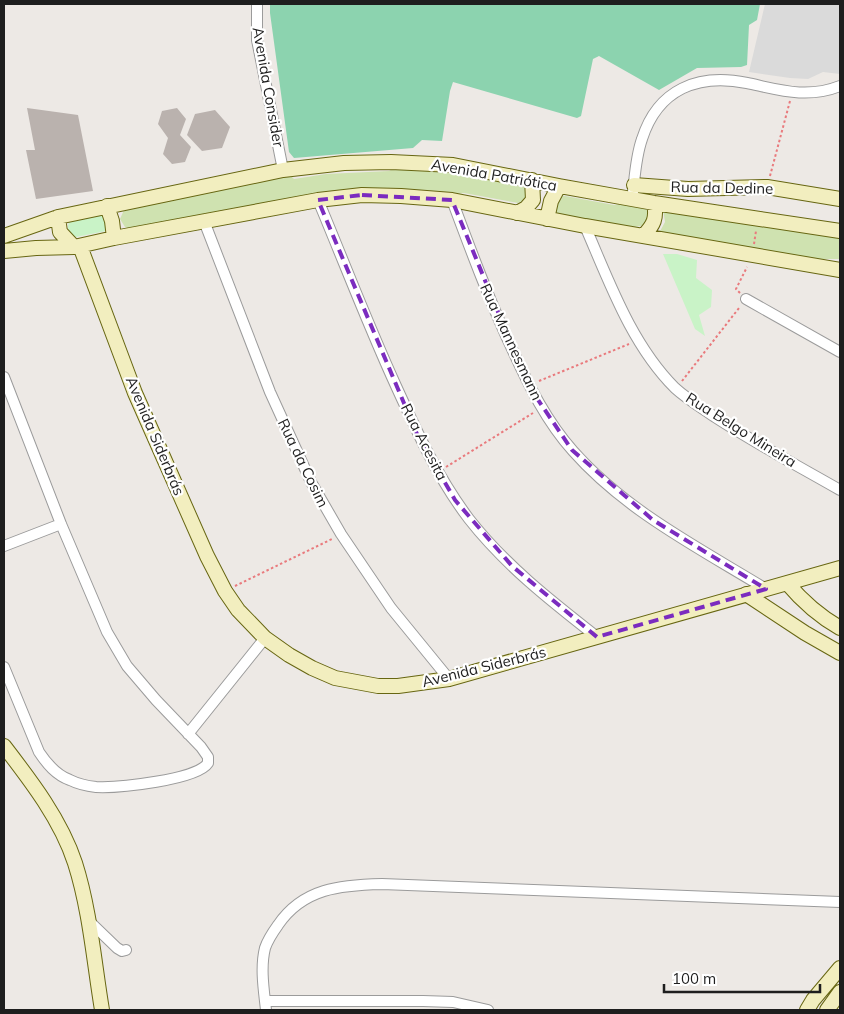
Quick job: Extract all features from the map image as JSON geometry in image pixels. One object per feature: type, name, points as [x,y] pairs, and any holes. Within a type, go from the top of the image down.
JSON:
[{"type":"main road","name":"Avenida Patriótica","points":[[4,236],[58,217],[283,170],[344,163],[390,162],[453,165],[559,186],[633,191],[654,203],[840,231]]},
{"type":"main road","points":[[517,213],[526,208],[533,200],[532,180]]},
{"type":"main road","points":[[547,219],[551,201],[559,186]]},
{"type":"main road","name":"Rua da Dedine","points":[[633,191],[767,187],[840,199]]},
{"type":"main road","points":[[4,251],[77,247],[114,238],[318,200],[362,195],[452,200],[584,226],[840,270]]},
{"type":"main road","points":[[642,236],[654,223],[656,216],[654,203]]},
{"type":"main road","points":[[108,206],[114,238]]},
{"type":"main road","name":"Avenida Siderbrás","points":[[58,217],[60,232],[77,247],[135,393],[225,592],[249,622],[265,638],[312,668],[335,678],[359,683],[398,686],[449,679],[840,568]]},
{"type":"main road","points":[[787,584],[821,617],[840,628]]},
{"type":"main road","points":[[746,594],[805,633],[840,653]]},
{"type":"main road","points":[[4,746],[46,805],[62,833],[75,863],[88,920],[102,1010]]},
{"type":"main road","points":[[4,754],[22,770]]},
{"type":"main road","points":[[828,983],[840,992],[828,1010],[810,1005],[840,968]]},
{"type":"street","name":"Avenida Consider","points":[[256,4],[257,40],[283,170]]},
{"type":"street","points":[[633,191],[642,139],[649,122],[668,97],[685,87],[701,81],[721,80],[746,83],[792,93],[826,90],[840,86]]},
{"type":"street","name":"Rua Acesita","points":[[318,200],[381,353],[418,434],[438,472],[470,520],[499,552],[537,589],[597,637]]},
{"type":"street","name":"Rua Mannesmann","points":[[452,200],[500,325],[528,385],[572,450],[618,494],[653,520],[766,589]]},
{"type":"street","name":"Rua da Cosim","points":[[204,221],[270,392],[311,482],[340,534],[391,608],[449,679]]},
{"type":"street","name":"Rua Belgo Mineira","points":[[584,226],[638,340],[659,370],[676,388],[699,406],[758,444],[840,490]]},
{"type":"street","points":[[746,299],[840,352]]},
{"type":"street","points":[[4,376],[61,524],[107,632],[127,666],[156,700],[201,747],[208,759],[206,766],[192,774],[116,787],[96,787],[70,781],[55,771],[39,752],[4,667]]},
{"type":"street","points":[[4,546],[61,524]]},
{"type":"street","points":[[188,734],[265,638]]},
{"type":"street","points":[[488,1010],[453,1002],[422,1006],[266,1006],[264,958],[266,948],[283,918],[302,901],[334,887],[382,884],[840,902]]},
{"type":"street","points":[[88,920],[122,952],[126,950]]},
{"type":"path","points":[[528,385],[638,340]]},
{"type":"path","points":[[438,472],[542,408]]},
{"type":"path","points":[[225,592],[340,534]]},
{"type":"highlighted area","points":[[362,195],[452,200],[528,385],[572,450],[653,520],[766,589],[597,637],[512,566],[455,500],[417,434],[318,200]]},
{"type":"green space","points":[[270,4],[760,4],[757,20],[749,25],[747,65],[741,67],[697,68],[659,90],[599,56],[593,59],[581,116],[577,118],[453,82],[442,141],[422,140],[413,148],[294,158],[289,152]]},
{"type":"green space","points":[[400,165],[433,168],[524,184],[527,194],[524,200],[518,203],[464,193],[451,195],[396,191],[131,229],[125,227],[120,219],[124,210],[290,175],[294,179],[326,174],[389,171]]},
{"type":"green space","points":[[560,195],[614,205],[625,203],[645,206],[647,221],[640,226],[622,227],[558,214],[555,213],[552,201]]},
{"type":"green space","points":[[663,209],[840,236],[840,259],[813,259],[659,233],[665,222]]},
{"type":"green space","points":[[101,213],[108,227],[106,231],[76,237],[68,230],[70,220]]},
{"type":"green space","points":[[663,254],[677,254],[697,260],[696,278],[712,290],[711,307],[699,315],[705,336],[695,329]]},
{"type":"shaded area","points":[[765,4],[840,4],[840,74],[823,72],[808,79],[749,72]]},
{"type":"building","points":[[27,108],[78,115],[93,191],[36,199],[26,150],[35,150]]},
{"type":"building","points":[[177,108],[186,119],[180,135],[191,147],[185,162],[172,164],[163,154],[168,138],[158,124],[162,111]]},
{"type":"building","points":[[215,110],[230,127],[222,148],[202,151],[187,135],[195,114]]}]
